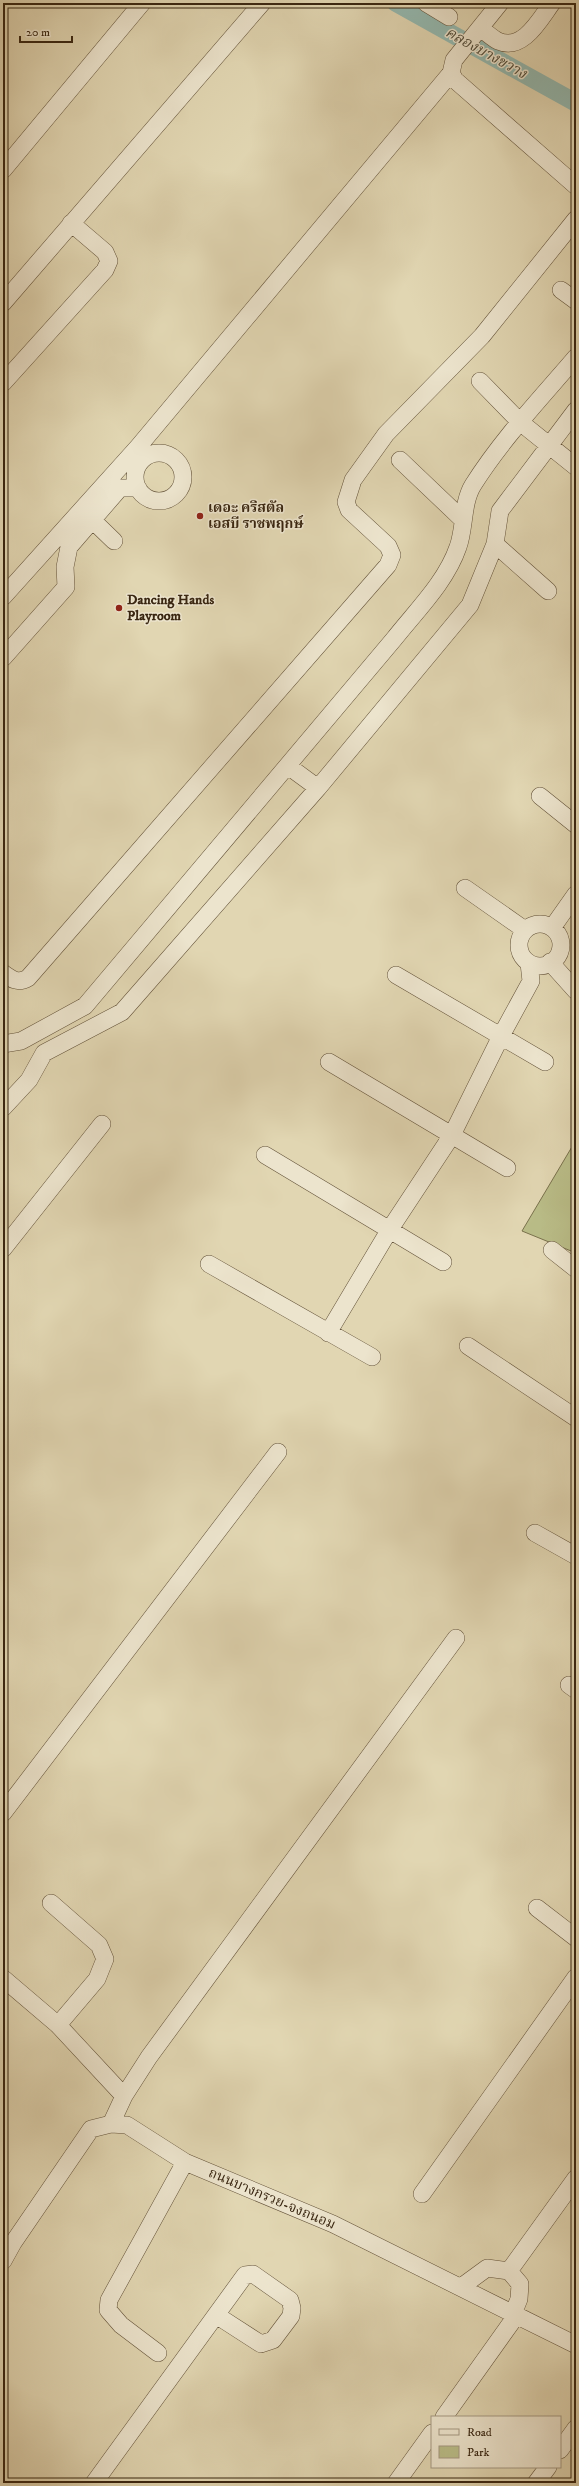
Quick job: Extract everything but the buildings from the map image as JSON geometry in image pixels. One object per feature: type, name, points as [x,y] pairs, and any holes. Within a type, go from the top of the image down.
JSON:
[{"type":"street","points":[[3,170],[142,3]]},
{"type":"street","points":[[3,303],[262,3]]},
{"type":"street","points":[[426,3],[449,17]]},
{"type":"street","points":[[3,658],[66,586],[66,554],[87,515],[142,451],[453,71],[476,34],[500,3]]},
{"type":"street","points":[[476,34],[499,41],[512,43],[522,40],[552,3]]},
{"type":"street","points":[[453,71],[576,186]]},
{"type":"street","points":[[3,973],[13,980],[22,982],[28,978],[388,565],[392,555],[388,546],[349,510],[346,502],[352,480],[386,434],[482,336],[576,219]]},
{"type":"street","points":[[3,383],[106,270],[109,261],[105,252],[71,223]]},
{"type":"street","points":[[561,290],[576,301]]},
{"type":"street","points":[[3,1044],[21,1041],[85,1006],[288,766],[440,581],[458,547],[462,519],[472,486],[520,422],[576,357]]},
{"type":"street","points":[[480,381],[520,422],[576,467]]},
{"type":"street","points":[[3,1108],[29,1080],[44,1053],[122,1012],[318,788],[470,605],[495,544],[500,511],[548,445],[576,410]]},
{"type":"street","points":[[142,451],[162,453],[175,459],[182,472],[180,486],[170,497],[163,500],[149,498],[138,488],[135,474],[142,460],[142,451]]},
{"type":"street","points":[[400,460],[462,519]]},
{"type":"street","points":[[3,597],[51,544],[120,488],[138,488]]},
{"type":"street","points":[[87,515],[114,541]]},
{"type":"street","points":[[51,544],[66,554]]},
{"type":"street","points":[[495,544],[548,591]]},
{"type":"street","points":[[288,766],[318,788]]},
{"type":"street","points":[[540,796],[576,825]]},
{"type":"street","points":[[465,888],[525,930]]},
{"type":"street","points":[[552,928],[576,894]]},
{"type":"street","points":[[535,925],[552,928],[560,939],[560,946],[556,958],[550,962],[540,965],[529,963],[524,959],[519,948],[519,942],[525,930],[535,925]]},
{"type":"street","points":[[550,962],[576,991]]},
{"type":"street","points":[[328,1333],[390,1229],[452,1135],[501,1036],[531,981],[529,963]]},
{"type":"street","points":[[396,975],[546,1062]]},
{"type":"street","points":[[329,1062],[507,1168]]},
{"type":"street","points":[[3,1249],[102,1124]]},
{"type":"street","points":[[265,1155],[443,1262]]},
{"type":"street","points":[[552,1250],[576,1269]]},
{"type":"street","points":[[209,1264],[372,1357]]},
{"type":"street","points":[[468,1346],[576,1418]]},
{"type":"street","points":[[3,1813],[278,1452]]},
{"type":"street","points":[[535,1533],[576,1556]]},
{"type":"street","points":[[110,2124],[124,2096],[153,2051],[456,1638]]},
{"type":"street","points":[[51,1903],[99,1945],[105,1959],[97,1979],[58,2025]]},
{"type":"street","points":[[537,1908],[576,1938]]},
{"type":"street","points":[[422,2194],[576,1977]]},
{"type":"street","points":[[4,1978],[58,2025],[124,2096]]},
{"type":"street","name":"ถนนบางกรวย-จงถนอม","points":[[3,2261],[8,2246],[92,2130],[110,2124],[128,2125],[185,2162],[332,2224],[576,2345]]},
{"type":"street","points":[[158,2353],[121,2325],[108,2310],[108,2300],[185,2162]]},
{"type":"street","points":[[509,2271],[576,2178]]},
{"type":"street","points":[[445,2416],[515,2315],[519,2299],[520,2284],[509,2271],[487,2268],[461,2287]]},
{"type":"street","points":[[94,2483],[216,2315],[245,2276],[253,2274],[290,2300],[292,2308],[291,2316],[273,2340],[261,2344],[216,2315]]},
{"type":"street","points":[[561,2449],[576,2428]]},
{"type":"street","points":[[396,2483],[431,2434]]},
{"type":"street","points":[[536,2483],[547,2468]]},
{"type":"green space","points":[[576,1140],[576,1253],[522,1231]]},
{"type":"waterway","name":"คลองบางขวาง","points":[[396,3],[576,103]]},
{"type":"place","name":"เดอะ คริสตัล เอสบี ราชพฤกษ์","points":[[200,516]]},
{"type":"place","name":"Dancing Hands Playroom","points":[[119,608]]}]
